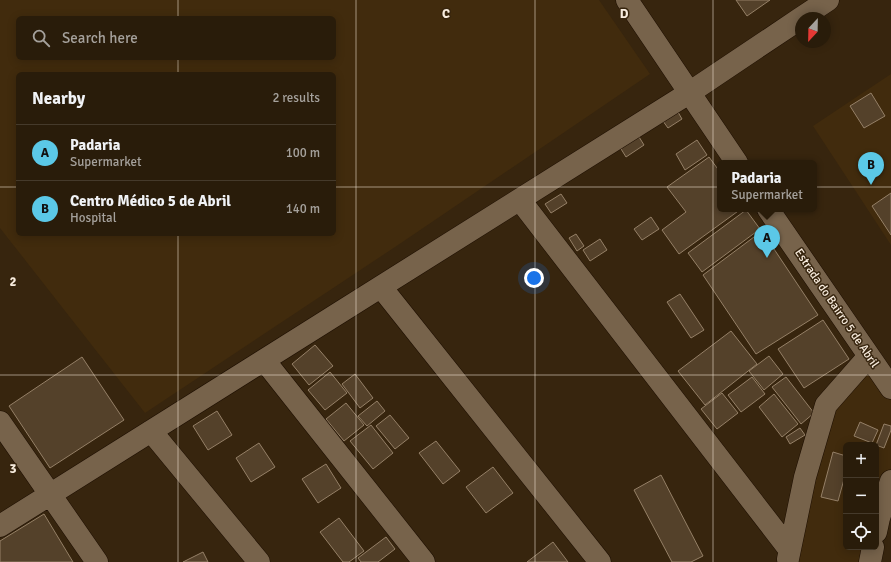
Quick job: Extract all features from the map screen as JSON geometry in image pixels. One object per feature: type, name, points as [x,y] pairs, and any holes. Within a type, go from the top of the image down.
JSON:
[{"type":"street","points":[[627,0],[735,160]]},
{"type":"street","points":[[810,12],[828,0]]},
{"type":"street","points":[[0,526],[689,93],[795,22]]},
{"type":"street","points":[[520,200],[788,556]]},
{"type":"street","name":"Estrada do Bairro 5 de Abril","points":[[770,212],[891,388]]},
{"type":"street","points":[[380,287],[600,562]]},
{"type":"street","points":[[788,556],[805,477],[826,405],[869,356]]},
{"type":"street","points":[[264,360],[424,562]]},
{"type":"street","points":[[0,422],[97,562]]},
{"type":"street","points":[[151,431],[259,562]]},
{"type":"street","points":[[879,518],[891,481]]},
{"type":"street","points":[[870,562],[872,550]]},
{"type":"shaded area","points":[[0,0],[599,0],[650,74],[401,243],[145,413],[0,228]]},
{"type":"shaded area","points":[[891,74],[891,245],[813,126]]},
{"type":"shaded area","points":[[869,356],[891,388],[891,481],[879,522],[879,442],[843,442],[843,550],[872,550],[870,562],[787,562],[826,405]]},
{"type":"building","points":[[736,0],[770,0],[747,16]]},
{"type":"building","points":[[871,93],[885,116],[864,128],[850,106]]},
{"type":"building","points":[[675,107],[682,119],[668,128],[660,117]]},
{"type":"building","points":[[636,132],[644,145],[626,157],[618,144]]},
{"type":"building","points":[[697,140],[707,155],[685,170],[676,154]]},
{"type":"building","points":[[709,157],[717,168],[717,212],[737,212],[679,254],[662,230],[686,212],[667,187]]},
{"type":"building","points":[[891,193],[891,235],[872,206]]},
{"type":"building","points":[[561,194],[567,203],[551,213],[545,204]]},
{"type":"building","points":[[743,212],[747,212],[760,229],[702,272],[688,253]]},
{"type":"building","points":[[651,217],[659,229],[642,240],[634,229]]},
{"type":"building","points":[[762,231],[818,315],[756,354],[703,275]]},
{"type":"building","points":[[576,234],[584,246],[577,251],[569,238]]},
{"type":"building","points":[[600,239],[607,250],[590,261],[583,250]]},
{"type":"building","points":[[680,294],[704,330],[691,338],[667,302]]},
{"type":"building","points":[[823,320],[849,359],[804,388],[778,349]]},
{"type":"building","points":[[731,331],[757,364],[705,405],[678,371]]},
{"type":"building","points":[[315,345],[333,366],[309,385],[292,364]]},
{"type":"building","points":[[769,356],[783,374],[764,390],[749,371]]},
{"type":"building","points":[[82,357],[124,420],[50,468],[9,406]]},
{"type":"building","points":[[330,372],[347,393],[325,410],[308,390]]},
{"type":"building","points":[[355,374],[373,398],[360,408],[342,384]]},
{"type":"building","points":[[752,377],[765,394],[741,412],[728,395]]},
{"type":"building","points":[[786,377],[814,413],[801,424],[772,387]]},
{"type":"building","points":[[722,393],[738,413],[717,429],[701,409]]},
{"type":"building","points":[[774,394],[798,424],[782,437],[759,407]]},
{"type":"building","points":[[377,401],[385,411],[367,426],[358,416]]},
{"type":"building","points":[[346,403],[364,425],[344,441],[326,419]]},
{"type":"building","points":[[217,411],[232,435],[208,450],[193,426]]},
{"type":"building","points":[[390,415],[409,438],[395,449],[376,426]]},
{"type":"building","points":[[860,422],[878,430],[872,442],[854,436]]},
{"type":"building","points":[[884,424],[891,426],[891,430],[884,448],[879,446],[879,442],[877,442]]},
{"type":"building","points":[[371,425],[393,453],[373,469],[350,441]]},
{"type":"building","points":[[800,428],[805,435],[790,444],[786,437]]},
{"type":"building","points":[[436,441],[460,471],[443,484],[419,453]]},
{"type":"building","points":[[259,443],[275,467],[251,482],[236,458]]},
{"type":"building","points":[[833,452],[843,455],[843,483],[838,501],[821,497]]},
{"type":"building","points":[[326,464],[341,488],[318,503],[302,479]]},
{"type":"building","points":[[493,467],[513,493],[486,513],[466,487]]},
{"type":"building","points":[[661,475],[703,556],[691,562],[672,562],[634,490]]},
{"type":"building","points":[[44,514],[73,562],[0,562],[0,541]]},
{"type":"building","points":[[339,518],[364,551],[349,562],[343,562],[320,532]]},
{"type":"building","points":[[386,537],[395,549],[378,562],[361,562],[358,558]]},
{"type":"building","points":[[553,542],[568,562],[527,562]]},
{"type":"building","points":[[203,552],[208,562],[183,562]]},
{"type":"place","name":"Centro Médico 5 de Abril","points":[[871,185]]},
{"type":"place","name":"Padaria","points":[[767,258]]}]
